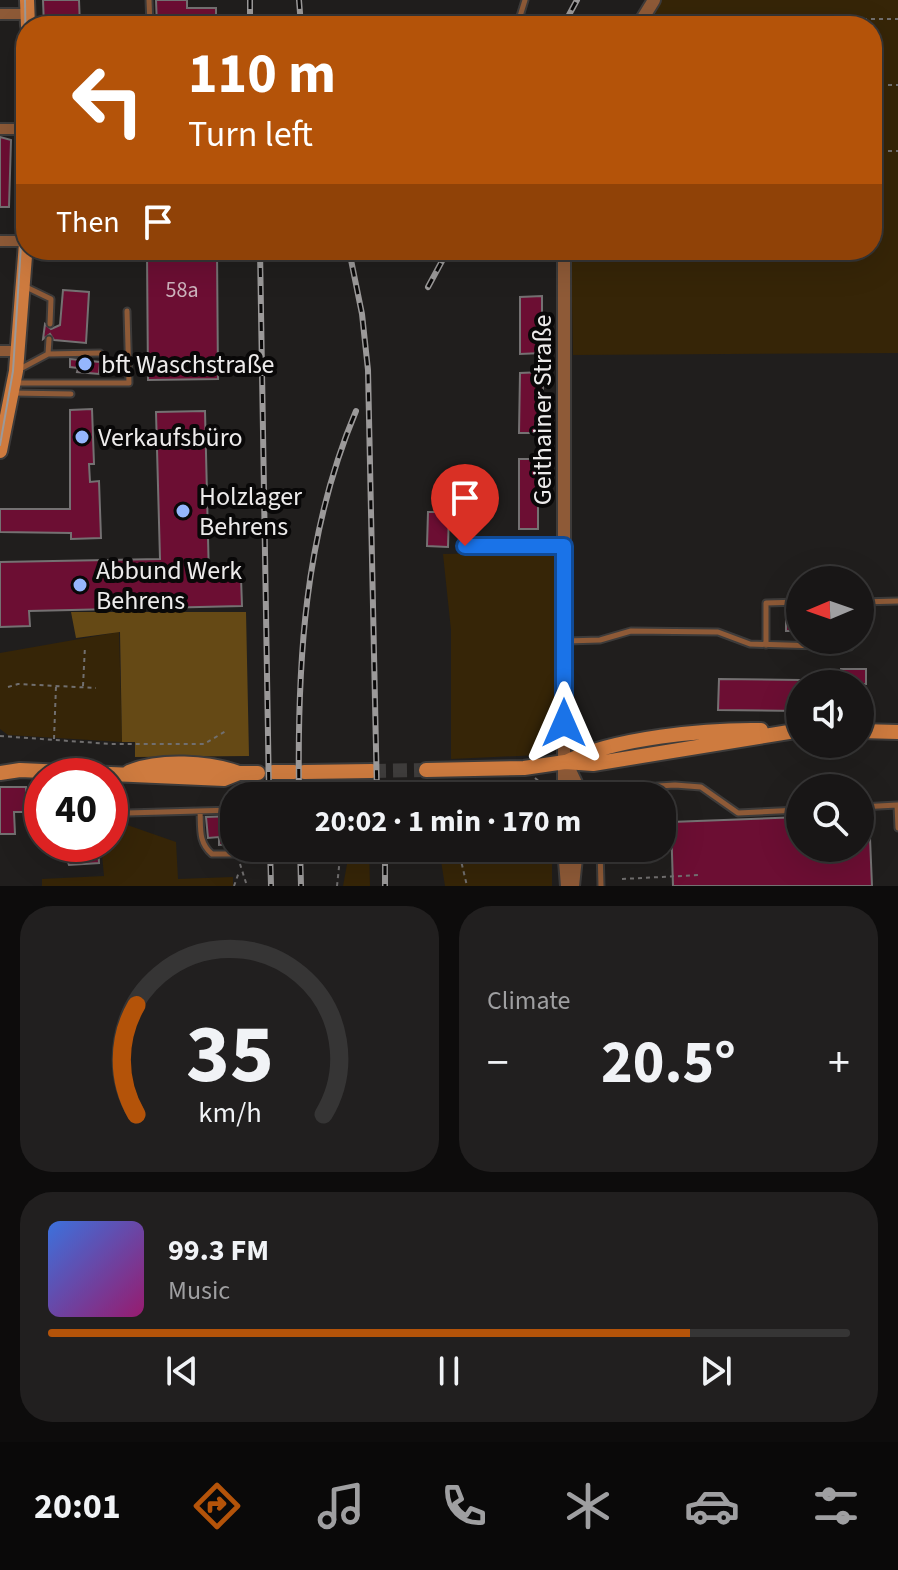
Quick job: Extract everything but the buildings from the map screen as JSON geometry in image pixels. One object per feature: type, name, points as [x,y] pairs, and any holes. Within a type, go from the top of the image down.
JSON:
[{"type":"main road","points":[[0,451],[14,383],[24,260]]},
{"type":"main road","points":[[874,731],[898,732]]},
{"type":"main road","points":[[426,770],[524,768],[565,762],[593,764],[786,733]]},
{"type":"main road","points":[[0,763],[20,770]]},
{"type":"main road","points":[[128,772],[143,766],[222,767],[239,773],[372,771]]},
{"type":"main road","points":[[0,773],[24,770]]},
{"type":"street","points":[[0,14],[28,13]]},
{"type":"street","name":"Geithainer Straße","points":[[564,260],[564,782]]},
{"type":"street","points":[[0,351],[17,351]]},
{"type":"street","name":"Geithainer Straße","points":[[565,762],[575,782]]},
{"type":"street","points":[[565,862],[567,886]]},
{"type":"street","points":[[573,886],[576,862]]},
{"type":"lane","points":[[22,285],[51,299],[50,324]]},
{"type":"lane","points":[[14,383],[129,383],[127,311]]},
{"type":"lane","points":[[48,354],[49,339]]},
{"type":"lane","points":[[14,383],[48,354],[100,353]]},
{"type":"lane","points":[[14,383],[71,394]]},
{"type":"lane","points":[[457,513],[465,546],[564,546]]},
{"type":"lane","points":[[874,602],[898,601]]},
{"type":"lane","points":[[766,645],[766,603],[786,602]]},
{"type":"lane","points":[[563,641],[600,640],[631,631],[718,632],[750,644],[786,645]]},
{"type":"lane","points":[[676,787],[701,787],[738,813],[786,811]]},
{"type":"lane","points":[[874,806],[897,805],[898,828]]},
{"type":"lane","points":[[128,813],[220,810]]},
{"type":"lane","points":[[200,811],[201,840],[212,854],[220,854]]},
{"type":"lane","points":[[600,862],[601,886]]},
{"type":"path","points":[[83,687],[85,646]]},
{"type":"path","points":[[8,687],[18,684],[96,688]]},
{"type":"path","points":[[54,740],[56,686]]},
{"type":"path","points":[[0,736],[204,744],[226,731]]},
{"type":"path","points":[[524,768],[540,782]]},
{"type":"path","points":[[234,886],[240,862]]},
{"type":"path","points":[[337,886],[340,862]]},
{"type":"path","points":[[461,862],[467,886]]},
{"type":"path","points":[[240,871],[247,886]]},
{"type":"path","points":[[622,879],[700,875]]},
{"type":"shaded area","points":[[660,0],[898,0],[898,353],[573,355],[571,260],[882,260],[882,16],[650,16]]},
{"type":"shaded area","points":[[561,552],[561,734],[540,755],[451,759],[451,630],[443,554]]},
{"type":"shaded area","points":[[71,612],[246,612],[249,756],[135,757],[135,742],[122,742],[120,632],[76,638]]},
{"type":"shaded area","points":[[119,632],[122,742],[8,735],[0,729],[0,653]]},
{"type":"shaded area","points":[[128,825],[176,842],[178,879],[233,877],[233,886],[42,886],[42,879],[104,876],[103,862],[128,862]]},
{"type":"shaded area","points":[[347,862],[369,862],[370,886],[343,886]]},
{"type":"shaded area","points":[[441,862],[552,862],[552,886],[445,886]]},
{"type":"tunnel","points":[[372,771],[426,770]]},
{"type":"tram line","points":[[25,0],[25,16]]},
{"type":"tram line","points":[[0,445],[13,371],[20,260]]},
{"type":"railway","points":[[250,0],[250,16]]},
{"type":"railway","points":[[299,0],[300,16]]},
{"type":"railway","points":[[568,16],[577,0]]},
{"type":"railway","points":[[260,260],[269,782]]},
{"type":"railway","points":[[351,260],[362,314],[368,370],[377,782]]},
{"type":"railway","points":[[428,287],[443,260]]},
{"type":"railway","points":[[299,782],[302,649],[307,600],[325,504],[356,411]]},
{"type":"railway","points":[[270,862],[271,886]]},
{"type":"railway","points":[[300,862],[301,886]]},
{"type":"railway","points":[[385,862],[385,886]]},
{"type":"place","name":"bft Waschstraße","points":[[85,364]]},
{"type":"place","name":"Verkaufsbüro","points":[[82,437]]},
{"type":"place","name":"Holzlager Behrens","points":[[183,511]]},
{"type":"place","name":"Abbund Werk Behrens","points":[[80,585]]},
{"type":"route","points":[[465,546],[564,546],[564,723]]}]
